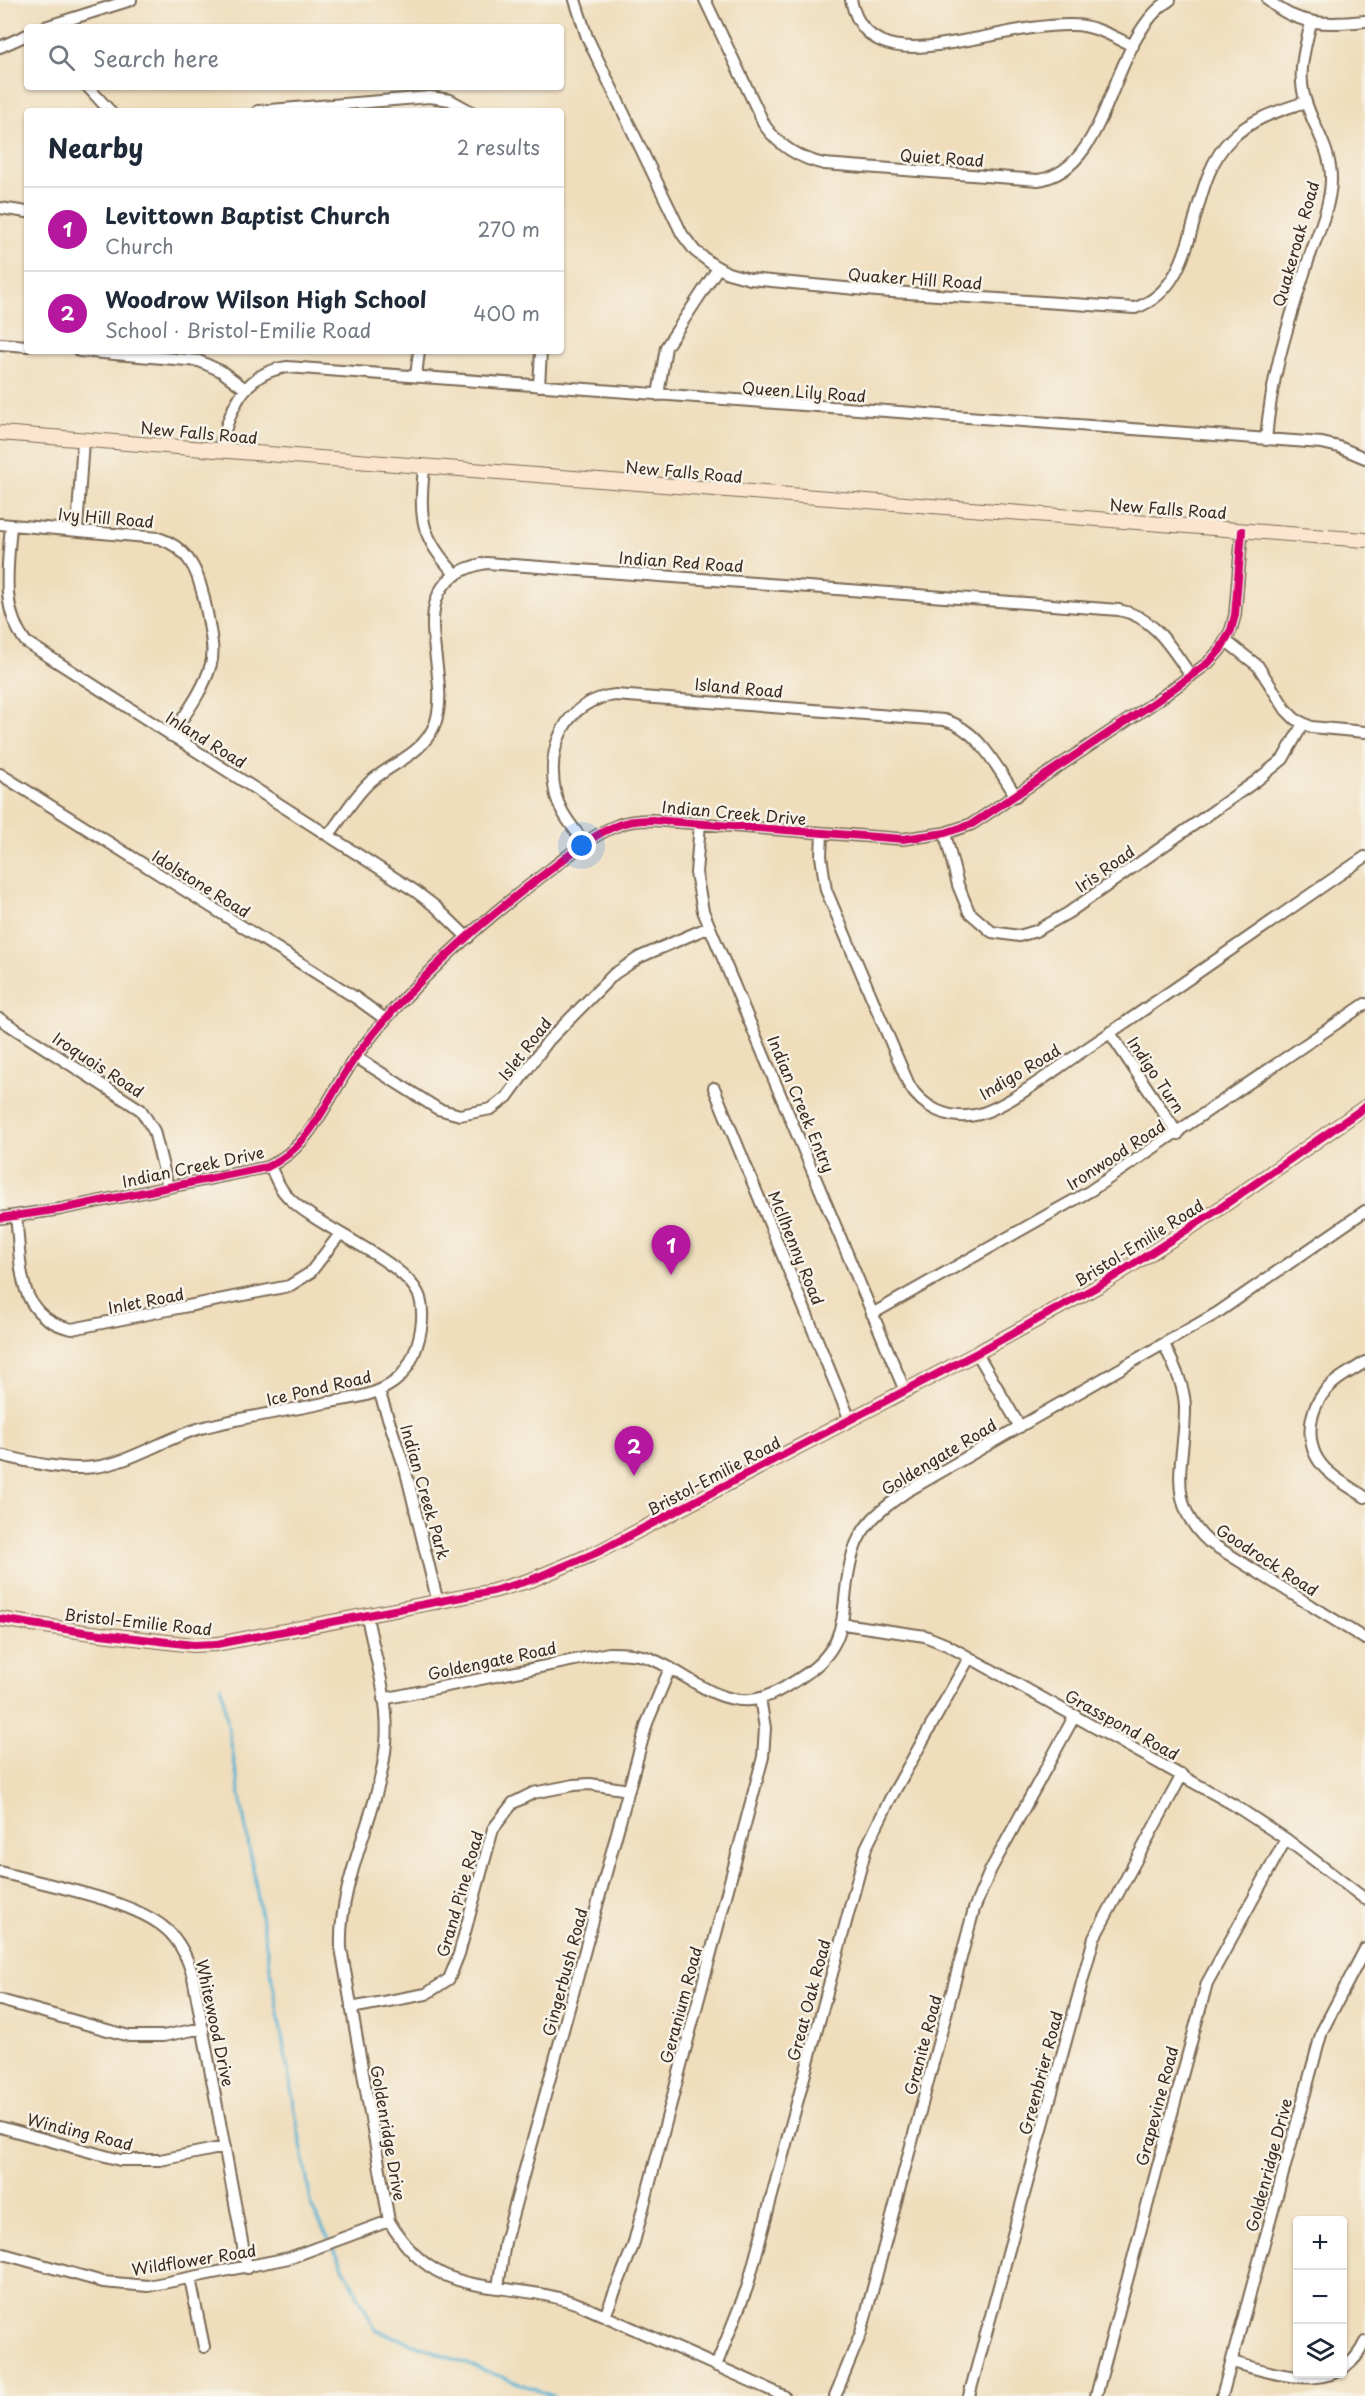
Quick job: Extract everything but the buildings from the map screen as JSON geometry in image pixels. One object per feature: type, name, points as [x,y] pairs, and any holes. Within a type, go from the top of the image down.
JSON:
[{"type":"street","points":[[61,24],[131,0]]},
{"type":"street","name":"Quaker Hill Road","points":[[575,0],[587,37],[672,216],[696,251],[718,268],[750,279],[791,285],[1135,308],[1163,292],[1175,275],[1206,180],[1230,139],[1259,118],[1305,102]]},
{"type":"street","name":"Quiet Road","points":[[705,0],[751,98],[774,138],[795,154],[824,164],[1020,180],[1053,177],[1065,171],[1081,155],[1133,46],[1155,11],[1170,0]]},
{"type":"street","points":[[851,0],[863,26],[874,37],[899,48],[926,48],[1072,25],[1104,32],[1133,46]]},
{"type":"street","points":[[1268,0],[1287,15],[1311,23],[1365,21]]},
{"type":"street","name":"Quakeroak Road","points":[[1266,440],[1269,396],[1279,353],[1322,218],[1331,180],[1324,145],[1305,102],[1303,57],[1311,23]]},
{"type":"street","points":[[0,47],[24,36]]},
{"type":"street","points":[[91,90],[107,108]]},
{"type":"street","points":[[295,108],[430,97],[450,100],[465,108]]},
{"type":"street","points":[[0,208],[24,212]]},
{"type":"street","points":[[658,395],[666,347],[718,268]]},
{"type":"street","points":[[0,344],[24,346]]},
{"type":"street","points":[[145,354],[199,361],[221,371],[244,388],[234,402],[219,451]]},
{"type":"street","points":[[416,376],[419,354]]},
{"type":"street","points":[[539,386],[541,354]]},
{"type":"street","name":"Queen Lily Road","points":[[244,388],[266,373],[287,367],[1330,445],[1365,458]]},
{"type":"street","name":"New Falls Road","points":[[0,434],[1365,540]]},
{"type":"street","points":[[77,530],[83,440]]},
{"type":"street","points":[[328,836],[361,791],[381,773],[417,750],[435,724],[439,700],[432,621],[440,594],[456,575],[427,538],[422,501],[424,468]]},
{"type":"street","name":"Ivy Hill Road","points":[[5,525],[135,534],[166,540],[178,548],[196,569],[203,589],[212,662],[199,693],[171,736]]},
{"type":"street","name":"Inland Road","points":[[5,525],[6,606],[18,634],[33,648],[415,891],[436,907],[468,938]]},
{"type":"street","name":"Indian Creek Drive","points":[[0,1218],[270,1166],[296,1148],[356,1057],[385,1019],[516,895],[585,843],[617,825],[643,820],[903,839],[945,833],[981,819],[1208,663],[1226,641],[1235,615],[1242,531]]},
{"type":"street","name":"Indian Red Road","points":[[456,575],[475,565],[502,562],[1119,610],[1140,617],[1158,631],[1191,676]]},
{"type":"street","points":[[1226,641],[1258,666],[1286,710],[1303,724],[1319,728],[1365,732]]},
{"type":"street","name":"Island Road","points":[[585,843],[568,821],[556,795],[558,741],[564,724],[585,704],[599,697],[615,695],[944,720],[963,728],[977,740],[1016,796]]},
{"type":"street","name":"Iris Road","points":[[945,833],[964,900],[975,920],[992,932],[1026,934],[1068,913],[1256,782],[1283,759],[1303,724]]},
{"type":"street","name":"Idolstone Road","points":[[0,774],[356,998],[385,1019]]},
{"type":"street","name":"Indian Creek Entry","points":[[700,823],[697,889],[709,927],[905,1391]]},
{"type":"street","name":"Indigo Road","points":[[822,833],[820,856],[826,890],[899,1064],[909,1085],[922,1102],[932,1109],[955,1115],[983,1113],[1021,1092],[1365,857]]},
{"type":"street","name":"Islet Road","points":[[356,1057],[445,1112],[460,1115],[491,1109],[507,1097],[548,1041],[614,974],[640,957],[709,927]]},
{"type":"street","name":"Ironwood Road","points":[[872,1314],[1081,1197],[1178,1134],[1365,1004]]},
{"type":"street","name":"Iroquois Road","points":[[0,1019],[141,1110],[154,1131],[168,1187]]},
{"type":"street","name":"Indigo Turn","points":[[1110,1033],[1178,1134]]},
{"type":"street","name":"McIlhenny Road","points":[[714,1088],[850,1420]]},
{"type":"street","name":"Bristol-Emilie Road","points":[[0,1618],[193,1645],[245,1641],[502,1589],[565,1567],[977,1353],[1144,1259],[1365,1107]]},
{"type":"street","name":"Ice Pond Road","points":[[0,1455],[68,1467],[103,1466],[178,1435],[380,1391],[394,1381],[410,1361],[421,1317],[420,1300],[406,1278],[297,1206],[276,1181],[270,1166]]},
{"type":"street","name":"Goldengate Road","points":[[383,1699],[609,1653],[642,1655],[727,1698],[751,1700],[760,1698],[813,1669],[826,1657],[843,1624],[853,1553],[872,1518],[906,1492],[1164,1344],[1246,1294],[1365,1211]]},
{"type":"street","name":"Inlet Road","points":[[16,1216],[28,1300],[48,1321],[72,1329],[289,1286],[310,1274],[340,1234]]},
{"type":"street","name":"Goodrock Road","points":[[1164,1344],[1183,1393],[1180,1490],[1184,1510],[1189,1520],[1209,1542],[1365,1639]]},
{"type":"street","points":[[977,1353],[1020,1427]]},
{"type":"street","points":[[1365,1362],[1339,1378],[1325,1392],[1311,1419],[1309,1432],[1313,1449],[1325,1468],[1365,1497]]},
{"type":"street","name":"Indian Creek Park","points":[[380,1391],[406,1472],[438,1603]]},
{"type":"street","name":"Goldenridge Drive","points":[[367,1617],[387,1726],[383,1764],[349,1886],[340,1935],[389,2221],[403,2244],[431,2270],[447,2278],[553,2295],[784,2396]]},
{"type":"street","name":"Grasspond Road","points":[[843,1624],[925,1636],[969,1658],[1182,1775],[1286,1839],[1365,1899]]},
{"type":"street","name":"Great Oak Road","points":[[716,2366],[747,2288],[866,1848],[889,1801],[969,1658]]},
{"type":"street","name":"Gingerbush Road","points":[[498,2287],[506,2242],[647,1723],[670,1668]]},
{"type":"street","name":"Geranium Road","points":[[605,2316],[633,2246],[764,1757],[765,1728],[760,1698]]},
{"type":"street","name":"Granite Road","points":[[835,2396],[861,2333],[977,1900],[990,1871],[1075,1715]]},
{"type":"street","name":"Greenbrier Road","points":[[969,2396],[1094,1938],[1182,1775]]},
{"type":"street","name":"Grand Pine Road","points":[[351,2008],[426,1994],[449,1979],[459,1954],[493,1829],[513,1803],[533,1793],[574,1785],[590,1784],[629,1790]]},
{"type":"street","name":"Grapevine Road","points":[[1096,2396],[1207,1983],[1286,1839]]},
{"type":"street","name":"Whitewood Drive","points":[[0,1872],[140,1912],[167,1929],[189,1960],[247,2268]]},
{"type":"street","name":"Goldenridge Drive","points":[[1222,2396],[1322,2031],[1364,1955]]},
{"type":"street","points":[[0,2000],[129,2036],[163,2036],[203,2028]]},
{"type":"street","name":"Winding Road","points":[[0,2127],[120,2160],[160,2160],[225,2147]]},
{"type":"street","name":"Wildflower Road","points":[[0,2253],[117,2285],[148,2286],[289,2258],[389,2221]]},
{"type":"street","points":[[190,2278],[204,2347]]},
{"type":"street","points":[[1232,2362],[1308,2383],[1328,2382],[1343,2376],[1352,2368],[1365,2342]]},
{"type":"waterway","points":[[221,1686],[312,2208],[329,2239]]},
{"type":"waterway","points":[[332,2245],[376,2330],[553,2396]]},
{"type":"cycle path","points":[[0,1218],[61,1209],[267,1167],[283,1158],[297,1146],[319,1118],[357,1055],[423,978],[472,932],[524,889],[590,840],[620,824],[652,820],[903,839],[945,833],[972,824],[1155,702],[1208,663],[1220,650],[1231,630],[1235,615],[1242,531]]},
{"type":"cycle path","points":[[0,1619],[193,1645],[217,1644],[493,1591],[531,1580],[598,1552],[977,1353],[1107,1281],[1213,1213],[1365,1107]]},
{"type":"place","name":"Levittown Baptist Church","points":[[671,1275]]},
{"type":"place","name":"Woodrow Wilson High School","points":[[634,1476]]}]
